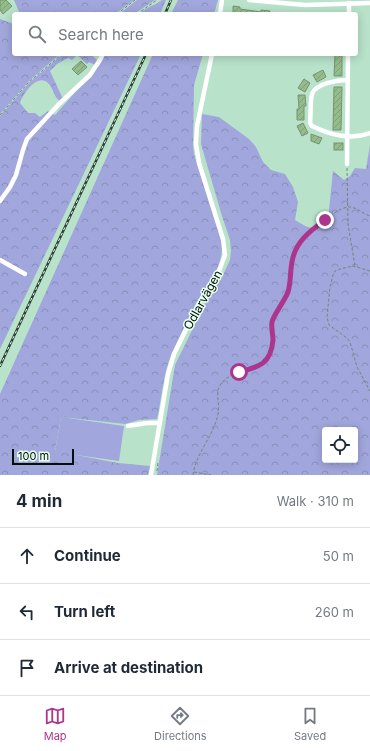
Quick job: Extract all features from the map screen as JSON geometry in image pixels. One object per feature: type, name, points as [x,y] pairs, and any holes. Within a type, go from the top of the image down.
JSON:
[{"type":"street","points":[[220,12],[222,0]]},
{"type":"street","points":[[249,0],[305,5],[370,3]]},
{"type":"street","points":[[349,3],[349,12]]},
{"type":"street","points":[[0,201],[16,175],[22,150],[27,139],[59,104],[90,75],[102,56]]},
{"type":"street","name":"Odlarvägen","points":[[151,475],[168,374],[174,354],[199,304],[219,271],[224,255],[223,238],[199,163],[196,144],[197,126],[212,56]]},
{"type":"street","points":[[347,164],[348,56]]},
{"type":"street","points":[[348,80],[337,80],[328,83],[317,88],[312,93],[310,122],[312,126],[329,133],[348,136],[370,133]]},
{"type":"street","points":[[0,260],[25,274]]},
{"type":"street","points":[[128,426],[147,423],[160,423]]},
{"type":"path","points":[[120,12],[135,0]]},
{"type":"path","points":[[140,12],[156,0]]},
{"type":"path","points":[[0,115],[29,82],[60,56]]},
{"type":"path","points":[[347,164],[348,224],[355,266]]},
{"type":"path","points":[[193,475],[197,459],[216,421],[218,414],[217,392],[219,387],[226,378],[259,366],[265,362],[271,352],[273,340],[272,322],[288,292],[292,261],[298,245],[309,231],[334,213],[348,207],[370,216]]},
{"type":"path","points":[[370,271],[355,266],[347,266],[340,269],[333,275],[330,286],[327,317],[329,326],[350,342],[357,367],[370,391]]},
{"type":"path","points":[[155,475],[158,460]]},
{"type":"path","points":[[194,472],[211,475]]},
{"type":"green space","points":[[14,0],[134,0],[118,12],[19,12]]},
{"type":"green space","points":[[137,0],[155,0],[137,12],[122,12]]},
{"type":"green space","points":[[162,0],[166,0],[161,12],[141,12],[151,6]]},
{"type":"green space","points":[[178,0],[218,0],[215,12],[172,12]]},
{"type":"green space","points":[[0,19],[12,23],[12,56],[58,56],[29,81],[0,114]]},
{"type":"green space","points":[[61,56],[76,56],[72,60],[68,58],[57,64],[50,71],[63,99],[61,102],[58,100],[48,83],[39,81],[27,90],[20,103],[28,113],[35,113],[40,117],[48,111],[55,115],[78,89],[103,56],[140,56],[0,349],[0,116],[30,82]]},
{"type":"green space","points":[[78,56],[93,56],[97,60],[95,65],[89,62],[87,64]]},
{"type":"green space","points":[[152,56],[202,56],[194,85],[193,146],[194,154],[222,243],[222,252],[218,267],[191,314],[172,353],[165,377],[157,419],[139,420],[125,424],[61,417],[55,451],[118,463],[150,466],[148,475],[0,475],[0,394]]},
{"type":"green space","points":[[202,114],[219,117],[249,139],[256,147],[263,162],[271,170],[285,174],[293,187],[298,202],[295,220],[312,228],[328,220],[333,171],[344,180],[350,176],[355,168],[366,169],[370,145],[370,475],[157,475],[175,365],[204,306],[223,275],[230,260],[230,240],[201,144]]},
{"type":"green space","points":[[61,417],[124,426],[119,461],[55,452]]},
{"type":"building","points":[[0,0],[6,0],[12,6],[3,14],[0,10]]},
{"type":"building","points":[[233,6],[240,7],[240,9],[261,12],[233,12]]},
{"type":"building","points":[[261,10],[270,11],[261,12]]},
{"type":"building","points":[[335,56],[342,56],[342,76],[334,76]]},
{"type":"building","points":[[81,61],[87,67],[78,75],[72,69]]},
{"type":"building","points":[[323,70],[326,77],[317,82],[313,75]]},
{"type":"building","points":[[304,79],[310,83],[305,92],[298,88]]},
{"type":"building","points":[[334,87],[342,87],[341,130],[333,130]]},
{"type":"building","points":[[298,95],[305,95],[306,106],[304,106],[304,120],[297,120],[297,109],[299,109]]},
{"type":"building","points":[[303,123],[308,133],[302,136],[297,126]]},
{"type":"building","points":[[311,134],[322,138],[319,144],[311,141]]},
{"type":"building","points":[[334,143],[343,143],[343,150],[334,150]]},
{"type":"railway","points":[[166,12],[171,0]]},
{"type":"railway","points":[[0,366],[145,56]]},
{"type":"route","points":[[239,372],[259,366],[265,362],[271,352],[273,340],[272,322],[288,292],[292,261],[298,245],[309,231],[325,220]]}]
